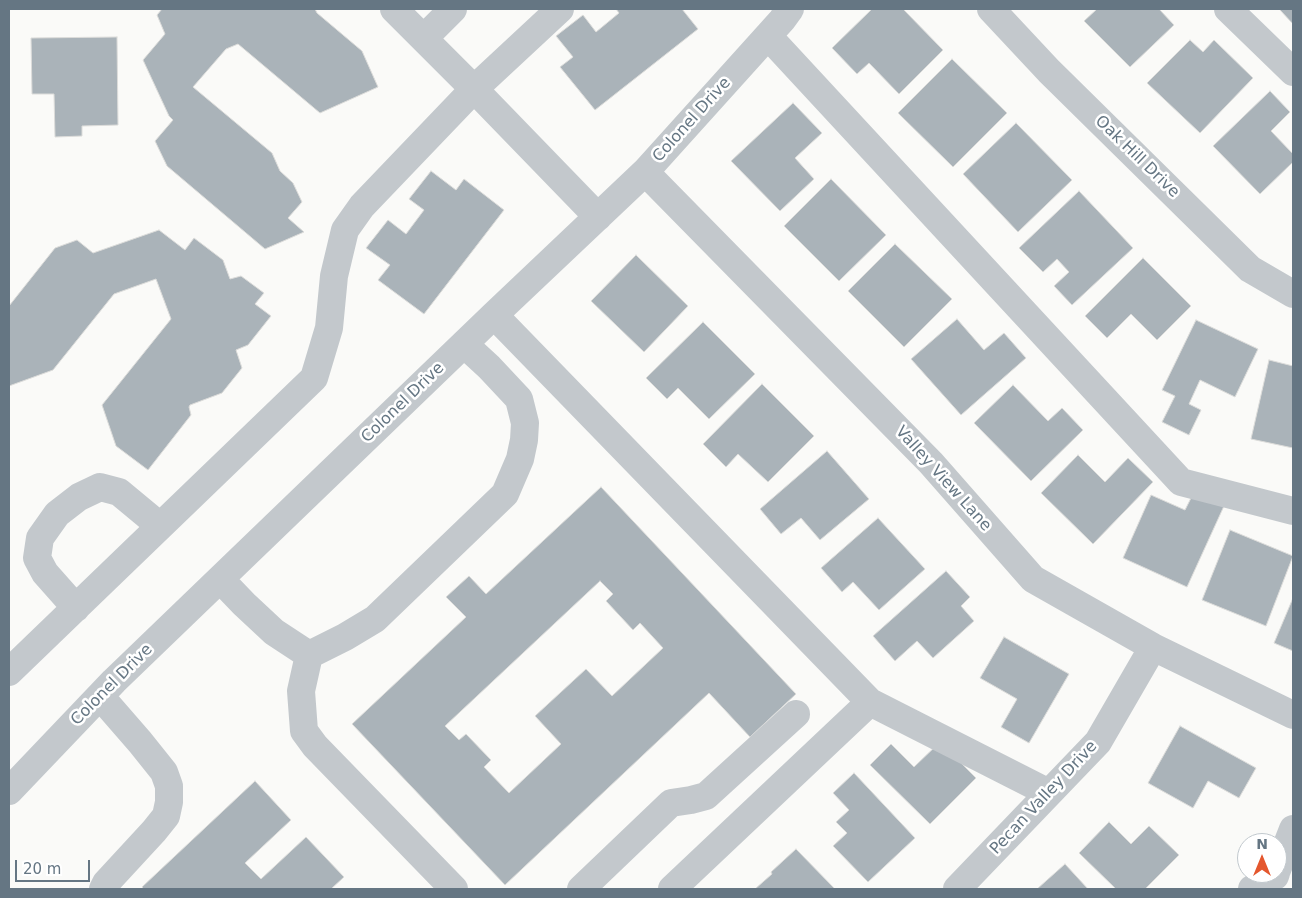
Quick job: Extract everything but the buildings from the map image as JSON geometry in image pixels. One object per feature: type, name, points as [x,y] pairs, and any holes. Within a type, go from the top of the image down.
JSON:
[{"type":"street","points":[[394,9],[598,217]]},
{"type":"street","points":[[424,38],[453,9]]},
{"type":"street","points":[[9,672],[314,378],[329,328],[334,276],[345,230],[362,206],[474,89],[560,9]]},
{"type":"street","name":"Colonel Drive","points":[[9,791],[100,696],[220,579],[645,172],[768,36],[790,9]]},
{"type":"street","name":"Oak Hill Drive","points":[[991,9],[1049,71],[1250,269],[1293,294]]},
{"type":"street","points":[[1228,9],[1293,72]]},
{"type":"street","points":[[768,36],[1182,482],[1293,511]]},
{"type":"street","name":"Valley View Lane","points":[[645,172],[931,463],[1033,579],[1152,648],[1293,715]]},
{"type":"street","points":[[494,315],[870,702],[1049,793]]},
{"type":"street","points":[[309,655],[345,638],[375,619],[505,494],[520,459],[524,440],[525,423],[520,399],[464,344]]},
{"type":"street","points":[[76,608],[45,573],[37,558],[40,538],[57,514],[79,498],[100,487],[119,492],[160,526]]},
{"type":"street","points":[[220,579],[274,632],[309,655]]},
{"type":"street","name":"Pecan Valley Drive","points":[[957,889],[1098,742],[1152,648]]},
{"type":"street","points":[[309,655],[301,691],[304,731],[314,746],[454,889]]},
{"type":"street","points":[[100,696],[129,728],[164,772],[168,786],[169,802],[166,816],[102,889]]},
{"type":"street","points":[[672,889],[870,702]]},
{"type":"street","points":[[581,889],[671,802],[706,796],[796,714]]},
{"type":"street","points":[[1287,844],[1293,830]]}]
